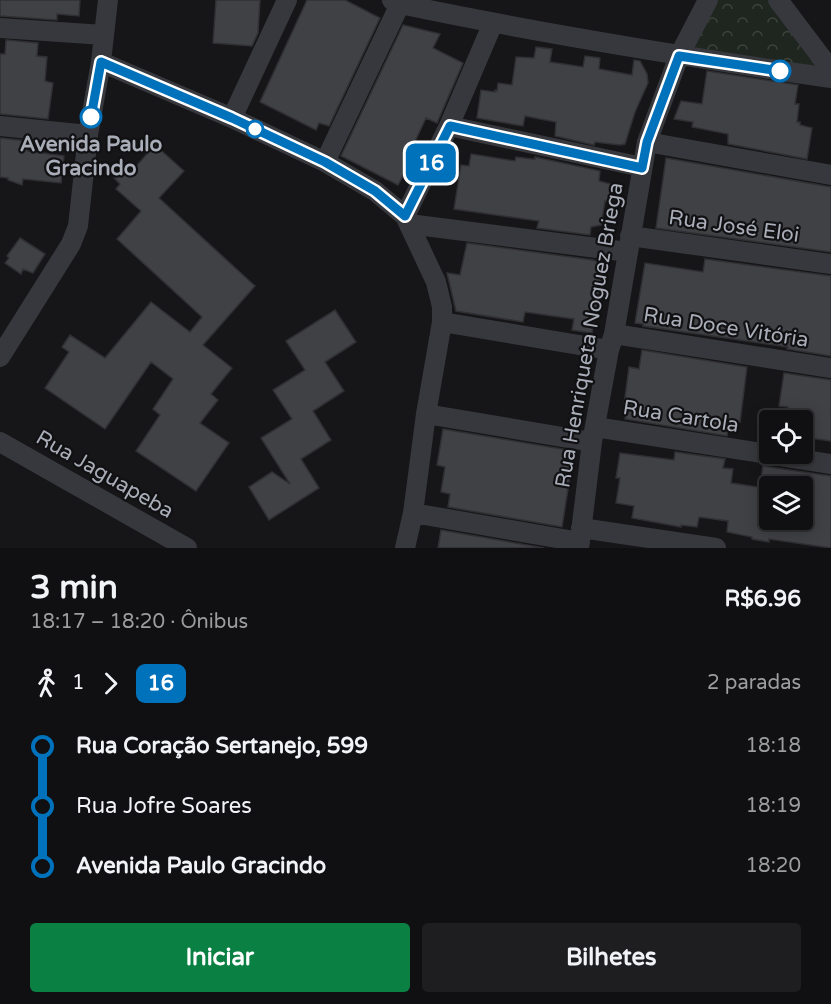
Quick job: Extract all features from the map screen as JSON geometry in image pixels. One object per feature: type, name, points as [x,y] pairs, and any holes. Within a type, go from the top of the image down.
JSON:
[{"type":"street","points":[[0,357],[71,244],[78,226],[88,135],[101,62],[108,0]]},
{"type":"street","points":[[232,118],[287,0]]},
{"type":"street","name":"Rua Henriqueta Noguez Briega","points":[[580,539],[594,434],[647,142],[679,56],[708,0]]},
{"type":"street","points":[[778,0],[831,70]]},
{"type":"street","points":[[325,162],[396,2],[493,23],[679,56],[831,78]]},
{"type":"street","points":[[407,220],[450,126],[493,23]]},
{"type":"street","points":[[0,28],[104,35]]},
{"type":"street","points":[[101,62],[232,118],[325,162],[375,191],[407,220],[436,282],[442,307],[442,322],[426,414],[413,513],[405,548]]},
{"type":"street","points":[[0,126],[88,135]]},
{"type":"street","points":[[450,126],[642,168]]},
{"type":"street","points":[[647,142],[831,175]]},
{"type":"street","name":"Rua José Eloi","points":[[407,220],[831,264]]},
{"type":"street","name":"Rua Doce Vitória","points":[[442,322],[831,368]]},
{"type":"street","name":"Rua Cartola","points":[[426,414],[831,464]]},
{"type":"street","name":"Rua Jaguapeba","points":[[0,442],[187,548]]},
{"type":"street","points":[[413,513],[580,539],[716,548]]},
{"type":"green space","points":[[711,0],[776,0],[831,73],[681,55]]},
{"type":"building","points":[[0,0],[80,0],[79,16],[57,14],[57,20],[0,16]]},
{"type":"building","points":[[216,0],[260,0],[258,33],[252,46],[213,43]]},
{"type":"building","points":[[307,0],[345,0],[380,18],[329,126],[319,123],[316,130],[260,102]]},
{"type":"building","points":[[403,25],[440,34],[433,48],[463,63],[437,123],[426,118],[412,148],[423,152],[411,177],[404,174],[398,185],[341,156]]},
{"type":"building","points":[[6,40],[38,43],[37,56],[47,57],[45,81],[53,83],[48,119],[0,114],[0,54],[5,54]]},
{"type":"building","points":[[536,47],[552,49],[550,62],[583,67],[585,56],[600,58],[599,69],[632,75],[634,60],[640,61],[647,74],[648,83],[635,112],[625,144],[595,142],[594,145],[555,136],[556,122],[525,116],[523,126],[477,118],[481,90],[495,92],[498,83],[512,85],[516,57],[534,58]]},
{"type":"building","points":[[707,71],[798,85],[795,104],[799,104],[797,122],[812,128],[807,159],[728,144],[728,134],[692,127],[693,122],[674,119],[681,101],[702,104]]},
{"type":"building","points":[[0,138],[28,141],[28,151],[64,156],[61,183],[23,179],[22,185],[0,177]]},
{"type":"building","points":[[155,145],[184,171],[159,198],[255,286],[203,345],[232,368],[211,394],[218,400],[200,423],[229,443],[196,491],[136,451],[160,415],[153,409],[173,379],[151,362],[105,429],[45,388],[69,352],[62,347],[70,335],[105,358],[151,302],[190,332],[202,317],[117,239],[141,211],[116,189],[120,184],[114,178],[124,167],[130,173]]},
{"type":"building","points":[[471,154],[515,161],[516,157],[535,159],[535,157],[600,171],[599,181],[614,185],[612,202],[605,201],[601,225],[591,227],[590,235],[537,228],[539,221],[454,209],[461,165],[469,166]]},
{"type":"building","points":[[666,158],[831,187],[831,252],[656,228]]},
{"type":"building","points":[[20,238],[45,254],[33,273],[23,269],[21,274],[5,263],[9,258],[7,256]]},
{"type":"building","points":[[467,243],[593,260],[603,264],[592,333],[572,330],[574,319],[525,312],[523,322],[456,311],[447,273],[460,275]]},
{"type":"building","points":[[705,259],[831,276],[831,356],[635,323],[645,263],[703,272]]},
{"type":"building","points":[[335,310],[356,342],[325,362],[344,391],[313,411],[331,440],[301,459],[319,488],[269,520],[249,487],[272,472],[290,484],[261,438],[292,419],[273,390],[305,370],[286,341]]},
{"type":"building","points":[[642,350],[747,367],[740,422],[729,420],[727,436],[625,419],[626,413],[623,413],[629,367],[639,369]]},
{"type":"building","points":[[784,373],[831,380],[831,441],[813,439],[813,410],[788,410],[788,407],[779,406]]},
{"type":"building","points":[[443,429],[574,451],[562,527],[448,507],[450,494],[441,492],[445,467],[437,465]]},
{"type":"building","points":[[675,452],[725,459],[723,468],[733,469],[731,483],[759,487],[759,530],[813,530],[813,476],[762,476],[763,466],[831,476],[831,548],[769,539],[769,542],[752,539],[752,537],[727,532],[728,521],[699,517],[697,527],[681,525],[681,527],[632,518],[634,506],[616,503],[620,478],[616,478],[620,453],[674,460]]},
{"type":"building","points":[[441,530],[544,548],[438,548]]},
{"type":"bus line","name":"16","points":[[91,117],[101,62],[232,118],[325,162],[375,191],[405,216],[450,126],[642,168],[647,142],[679,56],[780,71]]},
{"type":"place","name":"Avenida Paulo Gracindo","points":[[91,117]]}]
